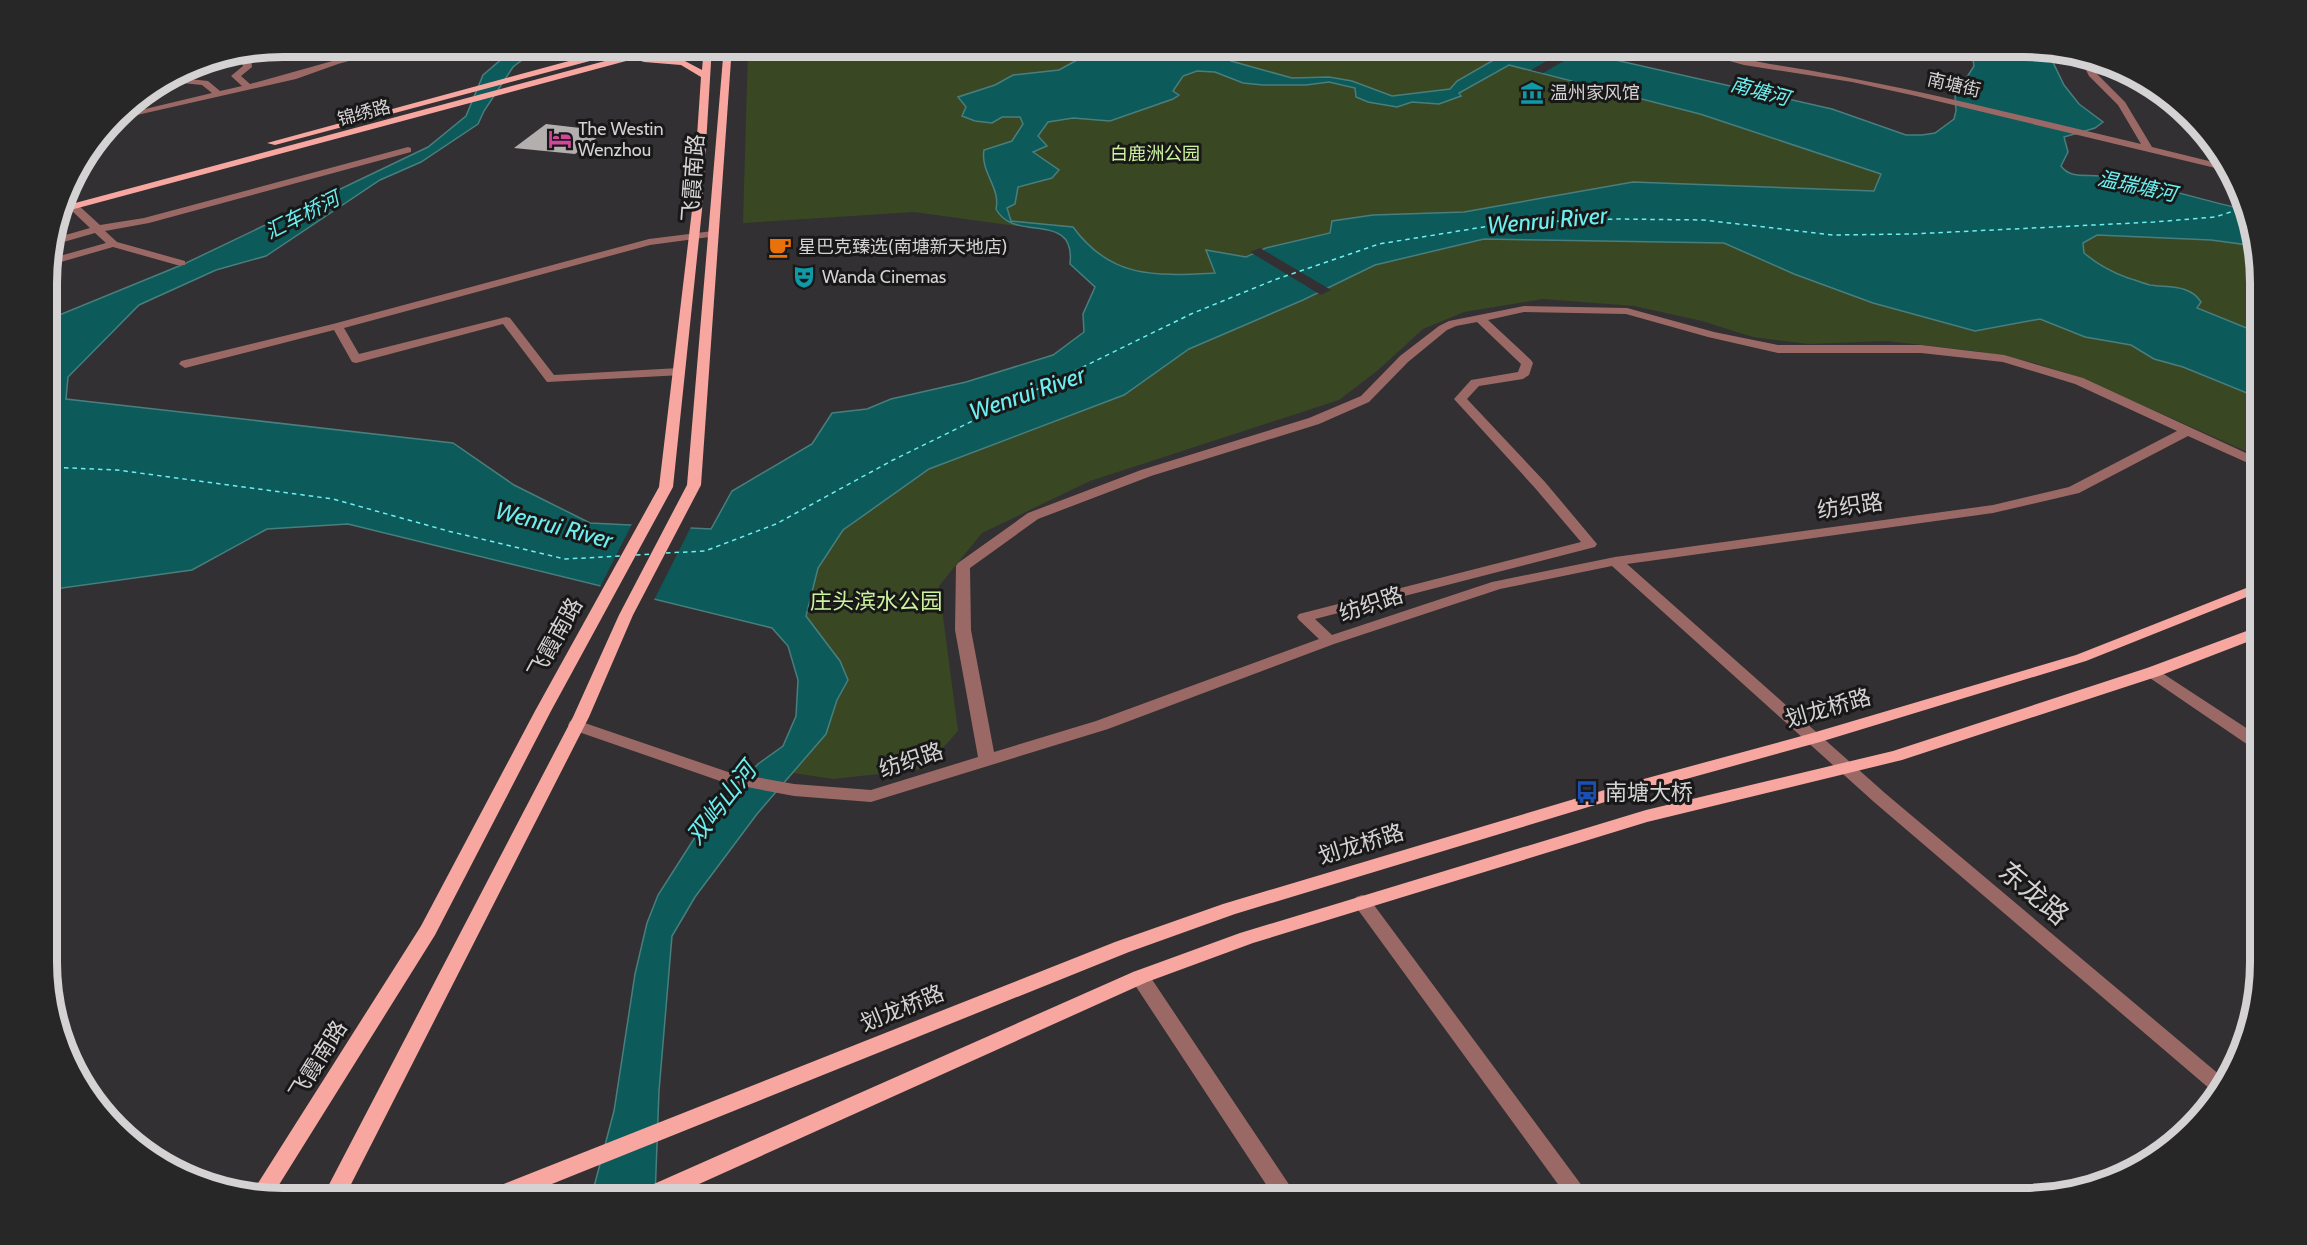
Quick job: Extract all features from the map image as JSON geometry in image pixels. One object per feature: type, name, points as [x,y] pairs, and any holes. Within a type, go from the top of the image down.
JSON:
[{"type":"main road","name":"锦绣路","points":[[72,203],[592,57]]},
{"type":"main road","name":"锦绣路","points":[[72,203],[464,103],[634,57]]},
{"type":"main road","name":"飞霞南路","points":[[266,1188],[428,930],[666,487],[694,236],[707,57]]},
{"type":"main road","name":"飞霞南路","points":[[338,1188],[576,725],[626,615],[694,485],[727,57]]},
{"type":"main road","points":[[609,64],[644,59],[670,60],[691,65],[706,76]]},
{"type":"main road","name":"划龙桥路","points":[[519,1188],[1122,947],[1229,909],[1624,790],[1814,738],[2081,658],[2250,591]]},
{"type":"main road","points":[[691,1188],[1140,977],[1247,938],[1646,816],[1896,756],[2153,672],[2250,635]]},
{"type":"street","points":[[133,114],[292,77],[355,57]]},
{"type":"street","name":"南塘街","points":[[1724,57],[1852,79],[1916,93],[2217,166]]},
{"type":"street","points":[[246,60],[248,67],[235,76],[247,86]]},
{"type":"street","points":[[2088,67],[2092,74],[2122,104],[2148,148]]},
{"type":"street","points":[[182,80],[206,83],[217,93]]},
{"type":"street","points":[[61,240],[97,229],[145,221],[408,150]]},
{"type":"street","points":[[70,207],[113,244],[181,262]]},
{"type":"street","points":[[185,364],[337,326],[649,242],[713,234]]},
{"type":"street","points":[[58,260],[113,244]]},
{"type":"street","points":[[987,759],[963,630],[963,566],[1033,516],[1146,473],[1314,421],[1365,399],[1404,359],[1443,328],[1454,323],[1524,309],[1628,311],[1712,335],[1778,350],[1922,349],[2004,359],[2079,381],[2250,460]]},
{"type":"street","points":[[1329,641],[1304,617],[1590,544],[1540,484],[1460,399],[1476,382],[1523,375],[1527,363],[1480,318]]},
{"type":"street","points":[[337,326],[356,359],[506,320],[551,379],[679,372]]},
{"type":"street","name":"纺织路","points":[[576,725],[726,777],[794,790],[871,796],[1102,725],[1329,641],[1497,585],[1615,561],[1993,509],[2074,490],[2189,430]]},
{"type":"street","name":"东龙路","points":[[1615,561],[1847,768],[2215,1082]]},
{"type":"street","points":[[2153,672],[2250,739]]},
{"type":"street","points":[[1362,902],[1573,1188]]},
{"type":"street","points":[[1140,977],[1280,1188]]},
{"type":"green space","name":"白鹿洲公园","points":[[748,57],[1479,57],[1700,114],[1882,174],[1874,191],[1633,182],[1464,212],[1373,215],[1333,221],[1330,233],[1266,248],[1246,257],[1206,250],[1215,273],[1173,274],[1136,271],[1103,257],[1072,227],[1016,226],[914,212],[743,223]]},
{"type":"green space","points":[[2097,235],[2211,240],[2247,245],[2250,268],[2250,329],[2196,308],[2194,294],[2134,281],[2107,269],[2084,253],[2083,243]]},
{"type":"green space","name":"庄头滨水公园","points":[[1484,239],[1724,243],[1794,274],[1873,303],[1975,331],[2040,319],[2085,337],[2131,345],[2154,359],[2183,367],[2250,394],[2250,453],[2079,377],[2031,362],[1975,351],[1887,341],[1809,344],[1753,337],[1702,321],[1634,306],[1543,299],[1464,312],[1423,329],[1377,371],[1339,400],[1090,481],[982,533],[939,586],[958,731],[924,769],[833,779],[793,773],[826,734],[837,700],[848,680],[840,661],[806,616],[818,568],[843,530],[929,469],[1124,395],[1189,349],[1303,300],[1375,265]]},
{"type":"water","points":[[504,57],[526,57],[513,67],[478,124],[421,162],[380,180],[266,256],[216,270],[139,305],[68,377],[66,399],[453,443],[514,485],[590,523],[711,529],[732,491],[812,444],[832,413],[867,409],[891,399],[966,382],[1053,355],[1084,332],[1083,314],[1095,287],[1070,264],[1069,247],[1064,237],[1054,232],[1016,225],[1005,219],[996,209],[996,194],[985,166],[984,150],[1012,141],[1023,124],[1020,117],[1002,117],[992,123],[975,121],[962,116],[966,107],[958,97],[995,85],[1013,75],[1059,70],[1079,57],[1228,57],[1231,61],[1292,78],[1329,77],[1352,81],[1392,96],[1450,89],[1457,81],[1492,61],[1477,57],[1602,57],[1832,109],[1906,135],[1922,135],[1935,133],[1954,119],[1955,96],[1974,66],[1973,57],[2051,59],[2064,85],[2079,104],[2103,122],[2095,128],[2064,137],[2068,152],[2061,166],[2069,173],[2136,183],[2237,208],[2247,245],[2211,240],[2097,235],[2083,243],[2084,253],[2110,270],[2150,285],[2191,292],[2201,302],[2197,308],[2250,329],[2250,394],[2183,367],[2154,359],[2131,345],[2085,337],[2040,319],[1975,331],[1873,303],[1794,274],[1724,243],[1484,239],[1375,265],[1303,300],[1189,349],[1124,395],[929,469],[843,530],[818,568],[806,616],[840,661],[848,680],[837,700],[826,734],[757,814],[695,897],[672,936],[659,1091],[655,1188],[594,1188],[614,1111],[635,974],[647,923],[658,895],[706,820],[758,764],[783,746],[796,716],[798,680],[788,646],[772,628],[348,524],[267,529],[192,570],[57,589],[57,316],[184,264],[428,147],[466,116],[483,75]],"holes":[[[1509,65],[1700,114],[1881,174],[1874,191],[1633,182],[1464,212],[1373,215],[1332,221],[1330,233],[1266,248],[1246,257],[1206,250],[1215,273],[1193,274],[1136,271],[1119,265],[1103,257],[1073,227],[1011,221],[1007,208],[1015,204],[1018,187],[1052,178],[1059,170],[1033,152],[1047,146],[1038,136],[1048,122],[1073,118],[1110,121],[1173,99],[1179,95],[1173,91],[1183,76],[1197,71],[1215,72],[1243,83],[1263,85],[1306,85],[1329,82],[1355,88],[1356,97],[1368,102],[1397,107],[1412,102],[1439,104],[1461,96],[1459,93]]]},
{"type":"pier","points":[[1553,57],[1571,57],[1543,73],[1531,70]]},
{"type":"pier","points":[[1260,248],[1331,290],[1321,295],[1250,252]]},
{"type":"pier","points":[[633,522],[692,525],[653,602],[599,589]]},
{"type":"building","points":[[546,124],[606,131],[575,154],[514,148]]},
{"type":"ferry route","points":[[666,553],[705,551],[776,524],[893,460],[1191,314],[1274,280],[1379,244],[1508,223],[1616,219],[1704,220],[1833,235],[1912,234],[2154,222],[2215,217],[2238,211]]},
{"type":"ferry route","points":[[57,467],[117,470],[333,499],[448,531],[565,559],[622,556]]},
{"type":"ferry route","points":[[636,555],[652,554]]},
{"type":"place","name":"温州家风馆","points":[[1532,93]]},
{"type":"place","name":"The Westin Wenzhou","points":[[560,139]]},
{"type":"place","name":"星巴克臻选(南塘新天地店)","points":[[780,247]]},
{"type":"place","name":"Wanda Cinemas","points":[[804,277]]},
{"type":"place","name":"南塘大桥","points":[[1587,792]]},
{"type":"water label","name":"南塘河","points":[[1760,91]]},
{"type":"water label","name":"温瑞塘河","points":[[2137,186]]},
{"type":"water label","name":"汇车桥河","points":[[302,215]]},
{"type":"water label","name":"Wenrui River","points":[[1547,220]]},
{"type":"water label","name":"Wenrui River","points":[[1027,393]]},
{"type":"water label","name":"Wenrui River","points":[[554,525]]},
{"type":"water label","name":"双屿山河","points":[[721,803]]}]
